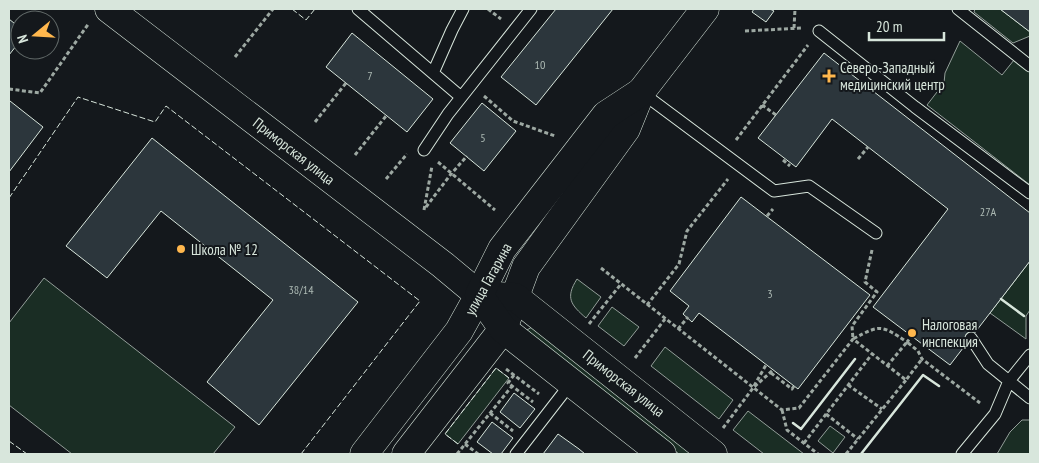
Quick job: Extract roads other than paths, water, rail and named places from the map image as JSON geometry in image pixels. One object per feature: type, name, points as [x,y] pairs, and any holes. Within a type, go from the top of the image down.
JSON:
[{"type":"main road","name":"улица Гагарина","points":[[406,454],[503,329],[526,267],[626,129],[640,92],[705,9]]},
{"type":"main road","name":"Приморская улица","points":[[99,16],[443,265],[479,295],[503,329],[571,383],[650,450]]},
{"type":"main road","name":"улица Гагарина","points":[[364,454],[459,331],[502,249],[606,115],[640,92]]},
{"type":"main road","points":[[479,295],[515,297]]},
{"type":"main road","name":"Приморская улица","points":[[515,297],[714,454]]},
{"type":"lane","points":[[358,9],[461,97]]},
{"type":"lane","points":[[433,73],[462,9]]},
{"type":"lane","points":[[424,150],[461,97],[531,9]]},
{"type":"lane","points":[[958,9],[1029,61]]},
{"type":"lane","points":[[819,31],[1030,193]]},
{"type":"lane","points":[[640,92],[774,191],[809,186],[876,233]]},
{"type":"lane","points":[[971,338],[988,364],[1030,398]]},
{"type":"lane","points":[[962,454],[995,414],[1009,381],[1030,355]]},
{"type":"lane","points":[[516,454],[571,383]]},
{"type":"place","name":"Северо-Западный медицинский центр","points":[[829,76]]},
{"type":"place","name":"Школа № 12","points":[[181,249]]},
{"type":"place","name":"Налоговая инспекция","points":[[912,333]]}]
